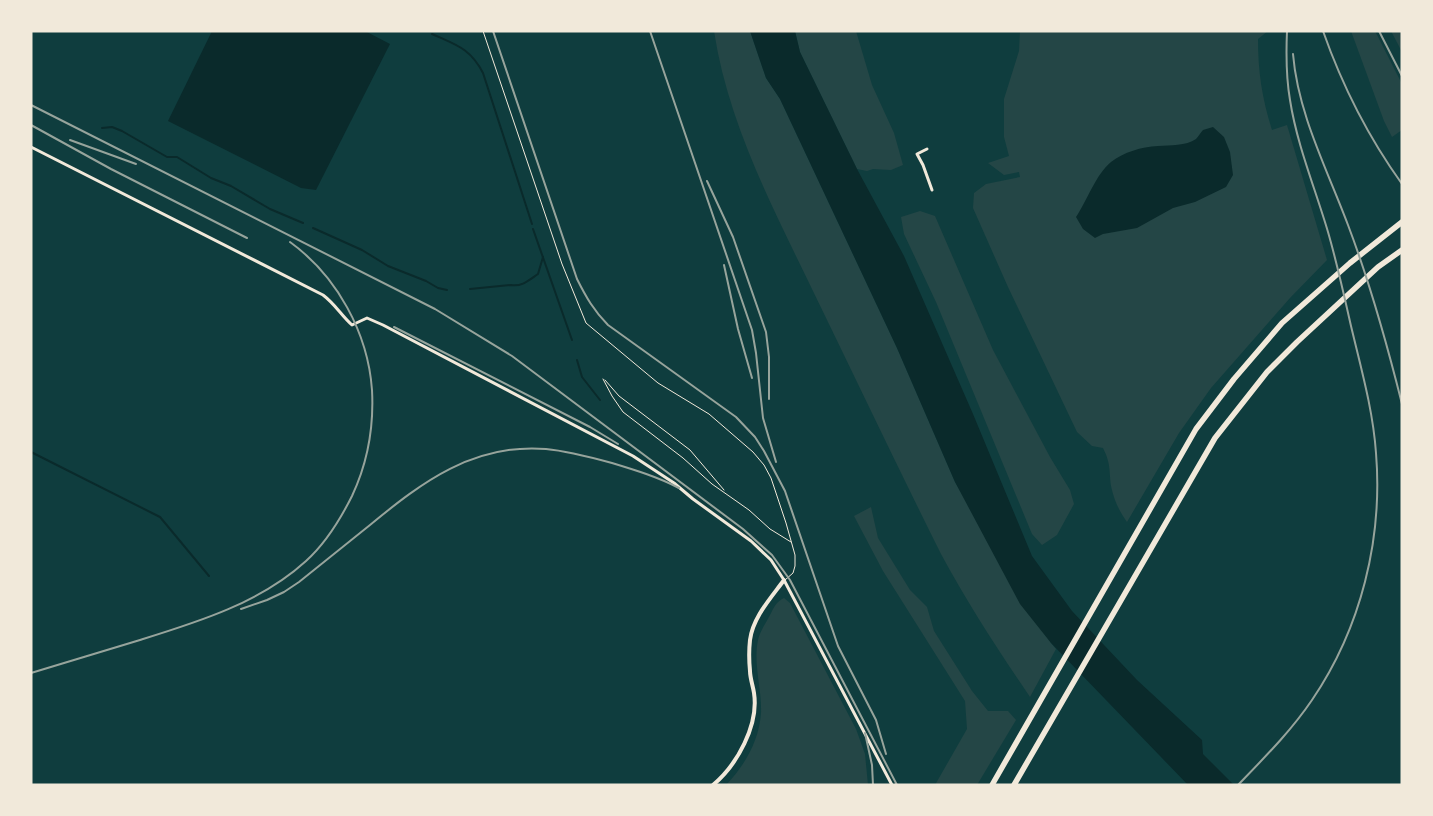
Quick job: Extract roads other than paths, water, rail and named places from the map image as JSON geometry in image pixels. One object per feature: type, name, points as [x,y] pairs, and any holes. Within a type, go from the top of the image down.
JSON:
[{"type":"highway","points":[[992,785],[1196,429],[1234,379],[1282,322],[1350,263],[1402,222]]},
{"type":"highway","points":[[1014,785],[1215,438],[1267,372],[1378,267],[1402,250]]},
{"type":"street","points":[[31,147],[323,295],[335,303],[344,318],[352,325],[367,318],[382,325],[624,451],[674,483],[751,541],[771,560],[784,580],[892,785]]},
{"type":"street","points":[[927,150],[917,154],[932,190]]},
{"type":"street","points":[[713,785],[729,769],[740,752],[748,734],[753,716],[755,695],[750,671],[750,640],[757,620],[784,580]]},
{"type":"lane","points":[[483,31],[562,264],[586,323],[658,383],[709,414],[753,452],[764,465],[771,478],[791,542],[795,566],[793,573],[784,580]]},
{"type":"lane","points":[[724,491],[690,450],[625,402],[603,379],[623,412],[770,529],[791,542]]},
{"type":"waterway","points":[[432,34],[462,48],[473,58],[483,73],[532,224]]},
{"type":"waterway","points":[[102,128],[112,127],[122,131],[167,157],[177,157],[211,178],[231,186],[270,209],[303,223]]},
{"type":"waterway","points":[[313,228],[362,250],[388,266],[426,281],[438,288],[447,290]]},
{"type":"waterway","points":[[533,229],[572,340]]},
{"type":"waterway","points":[[470,289],[522,284],[538,274],[543,257]]},
{"type":"waterway","points":[[577,360],[582,377],[600,400]]},
{"type":"waterway","points":[[31,452],[160,517],[209,576]]},
{"type":"railway","points":[[493,31],[577,279],[584,292],[594,309],[608,325],[736,417],[755,437],[785,491],[838,646],[876,720],[886,754]]},
{"type":"railway","points":[[650,31],[752,330],[763,418],[776,462]]},
{"type":"railway","points":[[1238,785],[1277,744],[1312,700],[1344,643],[1356,613],[1365,582],[1376,518],[1376,453],[1369,405],[1334,255],[1293,117],[1287,74],[1287,31]]},
{"type":"railway","points":[[1323,31],[1357,110],[1378,148],[1402,184]]},
{"type":"railway","points":[[1379,31],[1402,76]]},
{"type":"railway","points":[[1293,54],[1296,76],[1307,120],[1364,269],[1402,404]]},
{"type":"railway","points":[[31,105],[435,309],[512,356],[743,529],[772,555],[790,580],[897,785]]},
{"type":"railway","points":[[31,125],[111,169],[247,238]]},
{"type":"railway","points":[[70,140],[136,164]]},
{"type":"railway","points":[[707,181],[733,237],[766,332],[769,357],[769,399]]},
{"type":"railway","points":[[31,673],[184,626],[249,600],[269,589],[306,561],[320,547],[337,522],[358,483],[369,444],[372,417],[372,390],[369,369],[357,327],[336,289],[322,271],[290,242]]},
{"type":"railway","points":[[724,265],[738,329],[752,378]]},
{"type":"railway","points":[[394,327],[590,427],[618,444]]},
{"type":"railway","points":[[241,609],[267,600],[299,582],[409,494],[430,480],[472,459],[495,452],[520,449],[546,449],[571,453],[638,471],[679,488]]},
{"type":"railway","points":[[865,733],[872,765],[873,785]]}]
